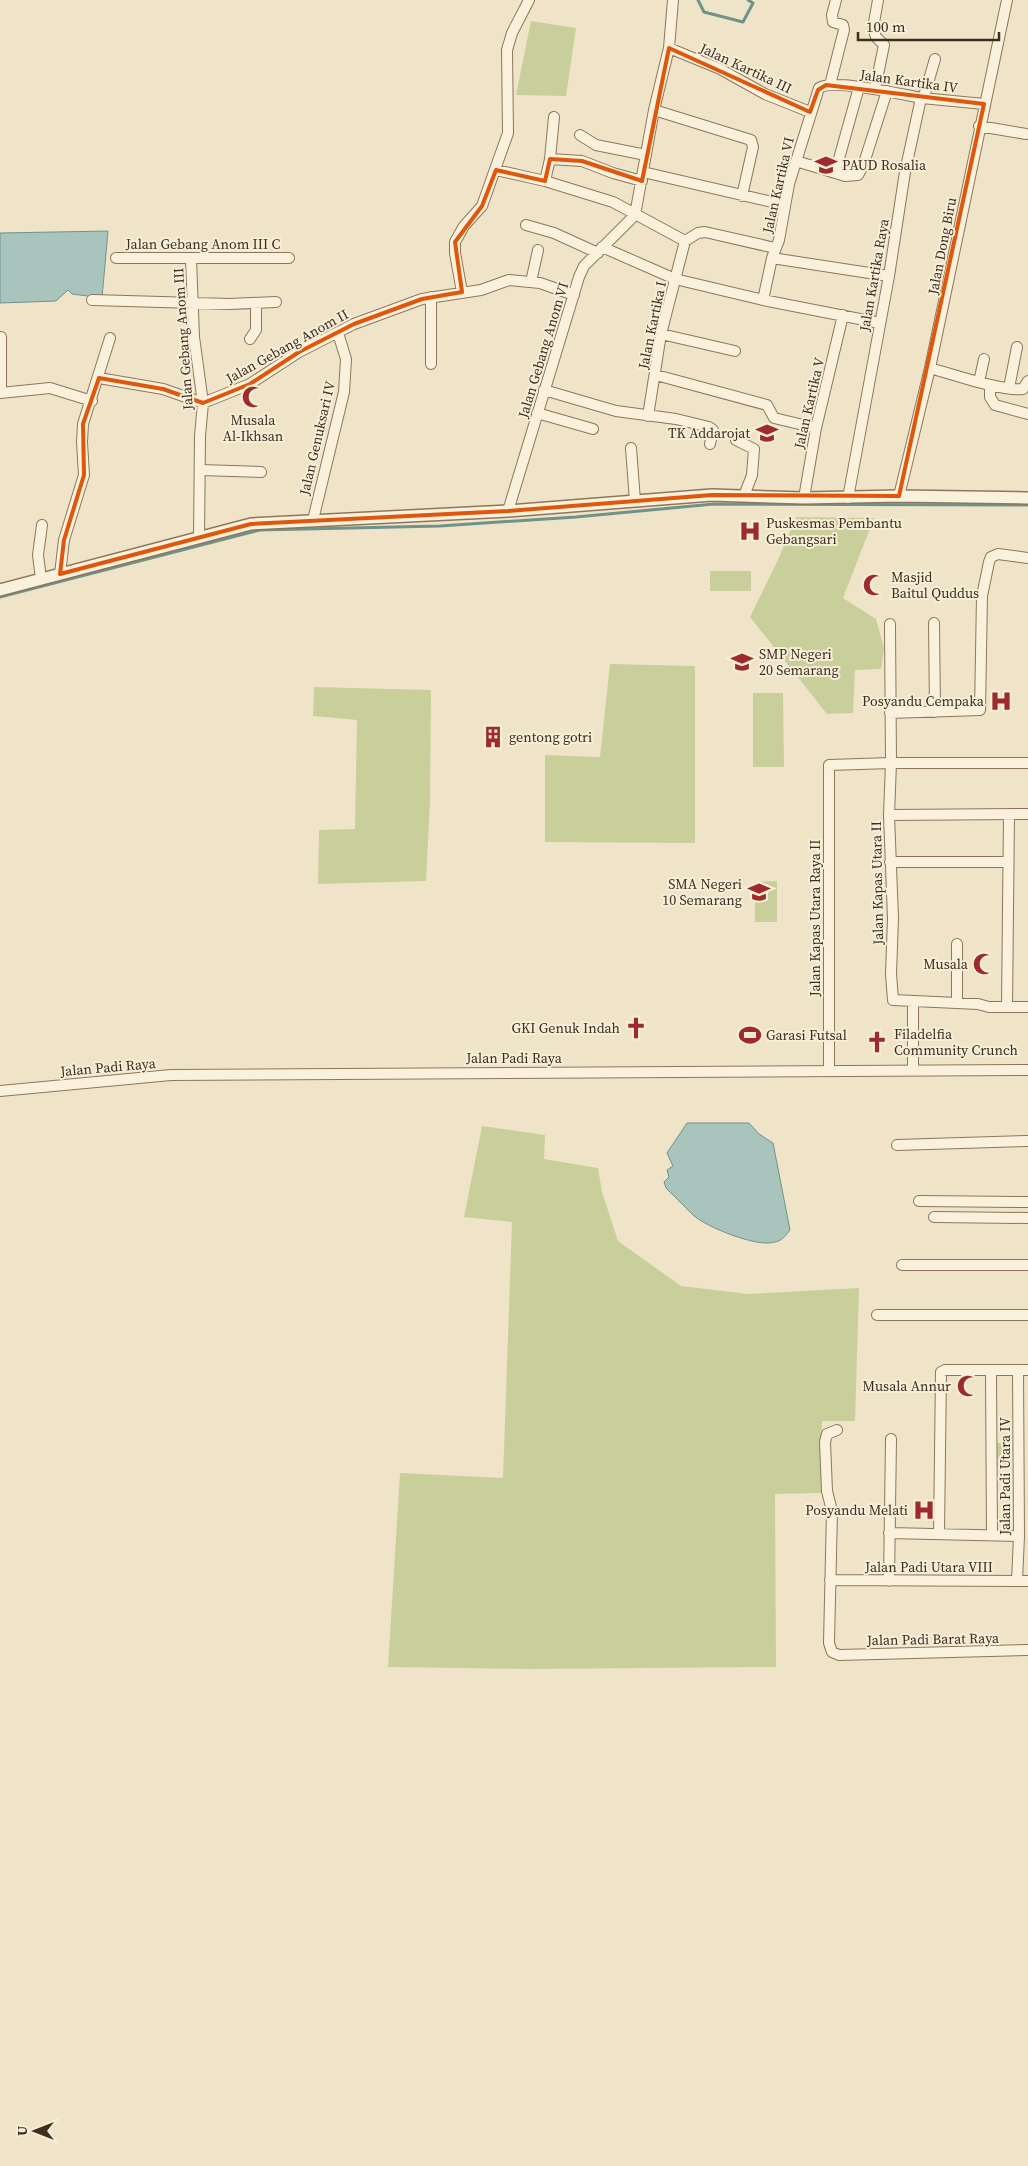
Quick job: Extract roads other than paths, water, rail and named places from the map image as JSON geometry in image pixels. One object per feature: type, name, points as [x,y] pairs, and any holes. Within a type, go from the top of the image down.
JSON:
[{"type":"street","points":[[462,292],[455,254],[455,242],[464,226],[482,206],[496,170],[509,125],[506,80],[508,44],[512,32],[529,0]]},
{"type":"street","points":[[634,215],[654,110],[669,48],[673,0]]},
{"type":"street","points":[[830,85],[844,30],[843,26],[833,22],[832,18],[836,0]]},
{"type":"street","points":[[875,89],[884,45],[876,37],[873,28],[878,0]]},
{"type":"street","name":"Jalan Dong Biru","points":[[899,496],[930,368],[979,126],[1007,0]]},
{"type":"street","name":"Jalan Kartika III","points":[[669,48],[720,69],[765,94],[810,112]]},
{"type":"street","name":"Jalan Kartika Raya","points":[[848,498],[889,276],[905,172],[922,98],[935,59]]},
{"type":"street","name":"Jalan Kartika IV","points":[[830,85],[875,89],[922,98],[984,104]]},
{"type":"street","name":"Jalan Kartika VI","points":[[763,300],[773,253],[779,240],[796,161],[810,112],[818,90],[821,86],[830,85]]},
{"type":"street","points":[[836,174],[859,88]]},
{"type":"street","points":[[796,161],[836,174],[854,176],[861,171],[887,91]]},
{"type":"street","points":[[654,110],[752,140],[753,147],[742,194]]},
{"type":"street","points":[[545,181],[550,159],[554,117]]},
{"type":"street","points":[[979,126],[1026,134]]},
{"type":"street","points":[[580,135],[596,145],[646,154]]},
{"type":"street","points":[[550,159],[582,161],[613,173],[742,194],[785,205]]},
{"type":"street","points":[[496,170],[545,181],[613,202],[685,241],[698,233],[705,232],[773,253],[889,276]]},
{"type":"street","name":"Jalan Gebang Anom VI","points":[[508,511],[584,266],[634,215]]},
{"type":"street","points":[[526,224],[675,279],[763,300],[880,323]]},
{"type":"street","name":"Jalan Kartika I","points":[[648,416],[662,334],[685,241]]},
{"type":"street","points":[[531,282],[538,250]]},
{"type":"street","name":"Jalan Gebang Anom III C","points":[[116,258],[289,258]]},
{"type":"street","name":"Jalan Gebang Anom III","points":[[191,259],[192,302],[203,403],[200,470],[200,538]]},
{"type":"street","name":"Jalan Gebang Anom II","points":[[203,403],[250,384],[299,352],[338,333],[380,314],[431,297],[481,290],[509,280],[540,283],[574,295]]},
{"type":"street","points":[[431,297],[431,364]]},
{"type":"street","points":[[92,300],[276,302]]},
{"type":"street","points":[[250,339],[256,330],[256,303]]},
{"type":"street","name":"Jalan Kartika V","points":[[804,498],[816,428],[843,315]]},
{"type":"street","name":"Jalan Genuksari IV","points":[[313,520],[344,392],[346,359],[338,333]]},
{"type":"street","points":[[662,334],[735,351]]},
{"type":"street","points":[[1,337],[0,393],[50,388],[92,401]]},
{"type":"street","points":[[60,574],[64,540],[84,475],[82,431],[110,338]]},
{"type":"street","points":[[1009,388],[1017,347]]},
{"type":"street","points":[[978,382],[984,360]]},
{"type":"street","points":[[930,368],[978,382],[1009,388],[1023,389],[1028,381]]},
{"type":"street","points":[[656,374],[767,405],[774,418],[816,428]]},
{"type":"street","points":[[99,378],[163,389],[203,403]]},
{"type":"street","points":[[990,385],[990,397],[995,405],[1028,414]]},
{"type":"street","points":[[544,390],[616,411],[676,419],[708,427],[713,430],[710,444]]},
{"type":"street","points":[[537,413],[594,429]]},
{"type":"street","points":[[736,440],[754,449],[753,471],[744,496]]},
{"type":"street","points":[[631,448],[635,501]]},
{"type":"street","points":[[200,470],[261,472]]},
{"type":"street","points":[[0,590],[251,524],[508,511],[712,495],[804,498],[899,496],[1028,498]]},
{"type":"street","points":[[41,579],[38,555],[42,525]]},
{"type":"street","points":[[890,713],[978,711],[982,707],[982,596],[989,562],[991,557],[998,554],[1028,558]]},
{"type":"street","points":[[934,623],[935,712]]},
{"type":"street","name":"Jalan Kapas Utara II","points":[[890,624],[891,763],[889,815],[893,918],[892,997],[896,1001],[913,1001]]},
{"type":"street","points":[[891,763],[1028,763]]},
{"type":"street","name":"Jalan Kapas Utara Raya II","points":[[830,1071],[829,765],[891,763]]},
{"type":"street","points":[[1007,1006],[1009,814]]},
{"type":"street","points":[[889,815],[1028,814]]},
{"type":"street","points":[[890,862],[1008,862]]},
{"type":"street","points":[[957,944],[957,1003]]},
{"type":"street","points":[[913,1071],[913,1001],[978,1004],[989,1007],[1028,1007]]},
{"type":"street","name":"Jalan Padi Raya","points":[[0,1091],[171,1075],[1028,1070]]},
{"type":"street","points":[[897,1145],[1028,1141]]},
{"type":"street","points":[[919,1201],[1028,1202]]},
{"type":"street","points":[[999,1202],[999,1217]]},
{"type":"street","points":[[934,1216],[1028,1218]]},
{"type":"street","points":[[902,1265],[1028,1265]]},
{"type":"street","points":[[877,1314],[1028,1316]]},
{"type":"street","points":[[939,1534],[940,1376],[945,1370],[1023,1370]]},
{"type":"street","name":"Jalan Padi Utara IV","points":[[1023,1370],[1023,1522],[1019,1536],[1023,1581]]},
{"type":"street","name":"Jalan Padi Utara IV","points":[[991,1371],[992,1535]]},
{"type":"street","points":[[830,1580],[832,1511],[827,1490],[825,1442],[827,1434],[837,1430]]},
{"type":"street","points":[[889,1581],[891,1439]]},
{"type":"street","points":[[889,1533],[1019,1536]]},
{"type":"street","name":"Jalan Padi Utara VIII","points":[[830,1580],[1023,1581]]},
{"type":"street","name":"Jalan Padi Barat Raya","points":[[830,1580],[829,1643],[832,1652],[839,1655],[1028,1650]]},
{"type":"water","points":[[108,231],[102,298],[72,294],[68,290],[56,301],[0,303],[0,233]]},
{"type":"water","points":[[687,1123],[749,1123],[759,1134],[773,1143],[790,1230],[782,1239],[767,1243],[757,1242],[720,1230],[693,1215],[666,1188],[664,1182],[669,1177],[667,1170],[673,1166],[667,1153]]},
{"type":"waterway","points":[[698,0],[704,12],[743,22],[753,3],[748,0]]},
{"type":"waterway","points":[[0,597],[260,530],[440,526],[576,517],[714,504],[1028,505]]},
{"type":"place","name":"PAUD Rosalia","points":[[826,165]]},
{"type":"place","name":"Musala Al-Ikhsan","points":[[253,397]]},
{"type":"place","name":"TK Addarojat","points":[[767,433]]},
{"type":"place","name":"Puskesmas Pembantu Gebangsari","points":[[750,531]]},
{"type":"place","name":"Masjid Baitul Quddus","points":[[874,585]]},
{"type":"place","name":"SMP Negeri 20 Semarang","points":[[742,662]]},
{"type":"place","name":"Posyandu Cempaka","points":[[1001,701]]},
{"type":"place","name":"gentong gotri","points":[[493,737]]},
{"type":"place","name":"SMA Negeri 10 Semarang","points":[[759,892]]},
{"type":"place","name":"Musala","points":[[984,964]]},
{"type":"place","name":"GKI Genuk Indah","points":[[636,1028]]},
{"type":"place","name":"Garasi Futsal","points":[[750,1035]]},
{"type":"place","name":"Filadelfia Community Crunch","points":[[877,1042]]},
{"type":"place","name":"Musala Annur","points":[[968,1386]]},
{"type":"place","name":"Posyandu Melati","points":[[924,1510]]}]
